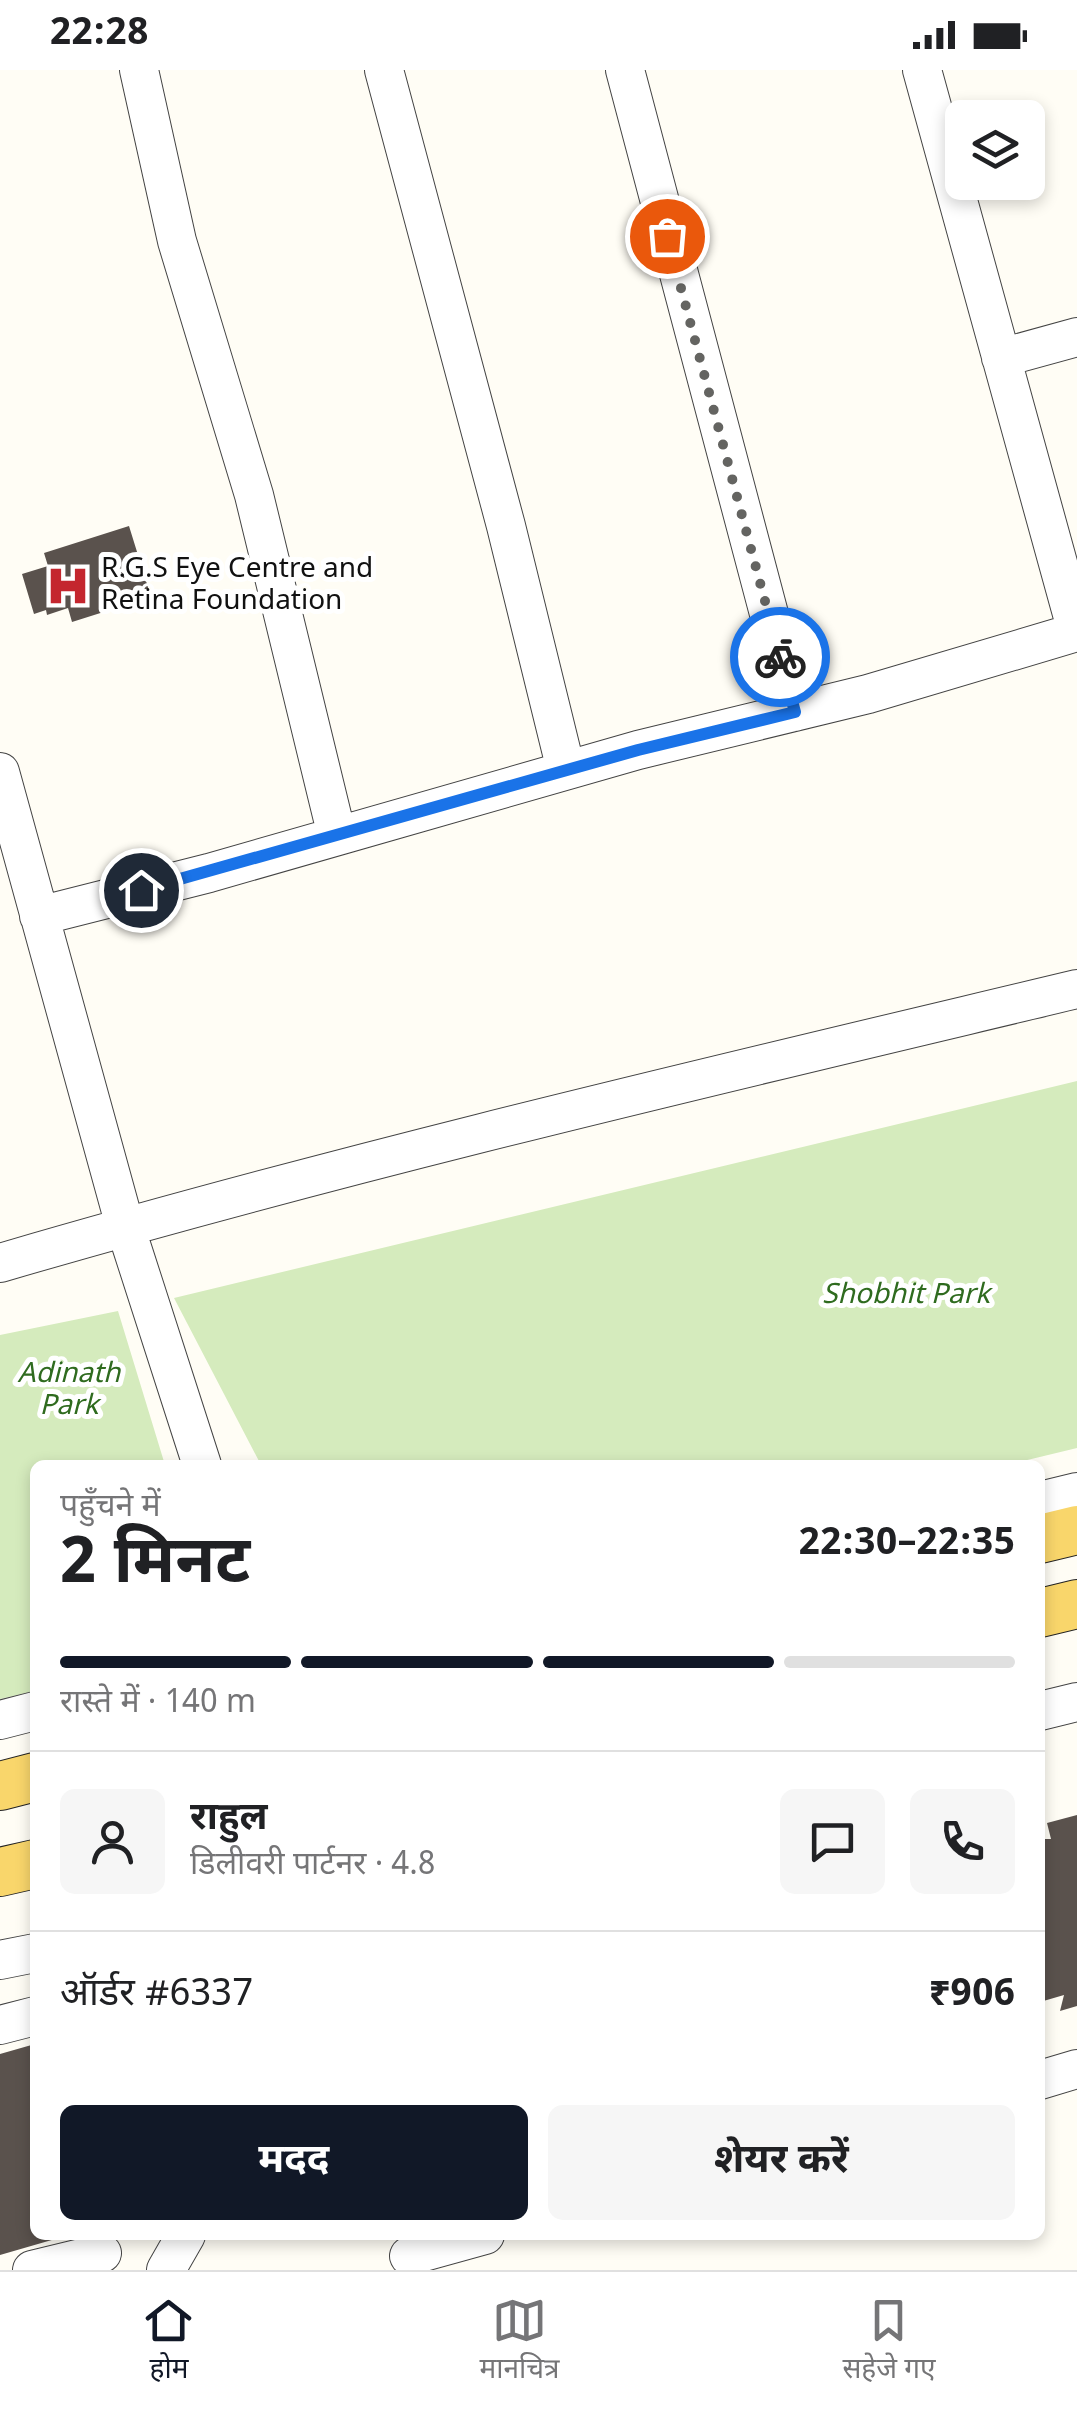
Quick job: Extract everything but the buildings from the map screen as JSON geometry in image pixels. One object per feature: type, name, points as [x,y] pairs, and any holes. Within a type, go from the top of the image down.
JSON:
[{"type":"main road","points":[[1045,1538],[1077,1530]]},
{"type":"main road","points":[[1045,1611],[1077,1604]]},
{"type":"main road","points":[[0,1786],[30,1778]]},
{"type":"main road","points":[[0,1872],[30,1865]]},
{"type":"street","points":[[139,70],[177,241],[254,495],[337,836]]},
{"type":"street","points":[[384,70],[506,526],[566,770]]},
{"type":"street","points":[[626,70],[795,712]]},
{"type":"street","points":[[40,916],[209,873],[566,770],[868,694],[1077,632],[922,70]]},
{"type":"street","points":[[1001,358],[1077,337]]},
{"type":"street","points":[[0,772],[125,1226],[200,1460]]},
{"type":"street","points":[[0,1263],[125,1226],[656,1089],[1077,989]]},
{"type":"street","points":[[1045,1500],[1077,1492]]},
{"type":"street","points":[[1045,1710],[1077,1702]]},
{"type":"street","points":[[0,1720],[30,1711]]},
{"type":"street","points":[[0,1960],[30,1954]]},
{"type":"street","points":[[0,2025],[30,2017]]},
{"type":"street","points":[[1045,2079],[1077,2070]]},
{"type":"street","points":[[166,2270],[183,2240]]},
{"type":"street","points":[[409,2254],[465,2240]]},
{"type":"street","points":[[32,2270],[102,2253]]},
{"type":"green space","name":"Shobhit Park","points":[[1077,1081],[1077,1448],[1028,1460],[258,1460],[174,1298]]},
{"type":"green space","name":"Adinath Park","points":[[118,1311],[163,1460],[30,1460],[30,1692],[0,1699],[0,1335]]},
{"type":"way so far","points":[[667,236],[780,657]]},
{"type":"place","name":"R.G.S Eye Centre and Retina Foundation","points":[[68,586]]},
{"type":"route","points":[[141,890],[638,750],[795,712],[780,657]]}]
